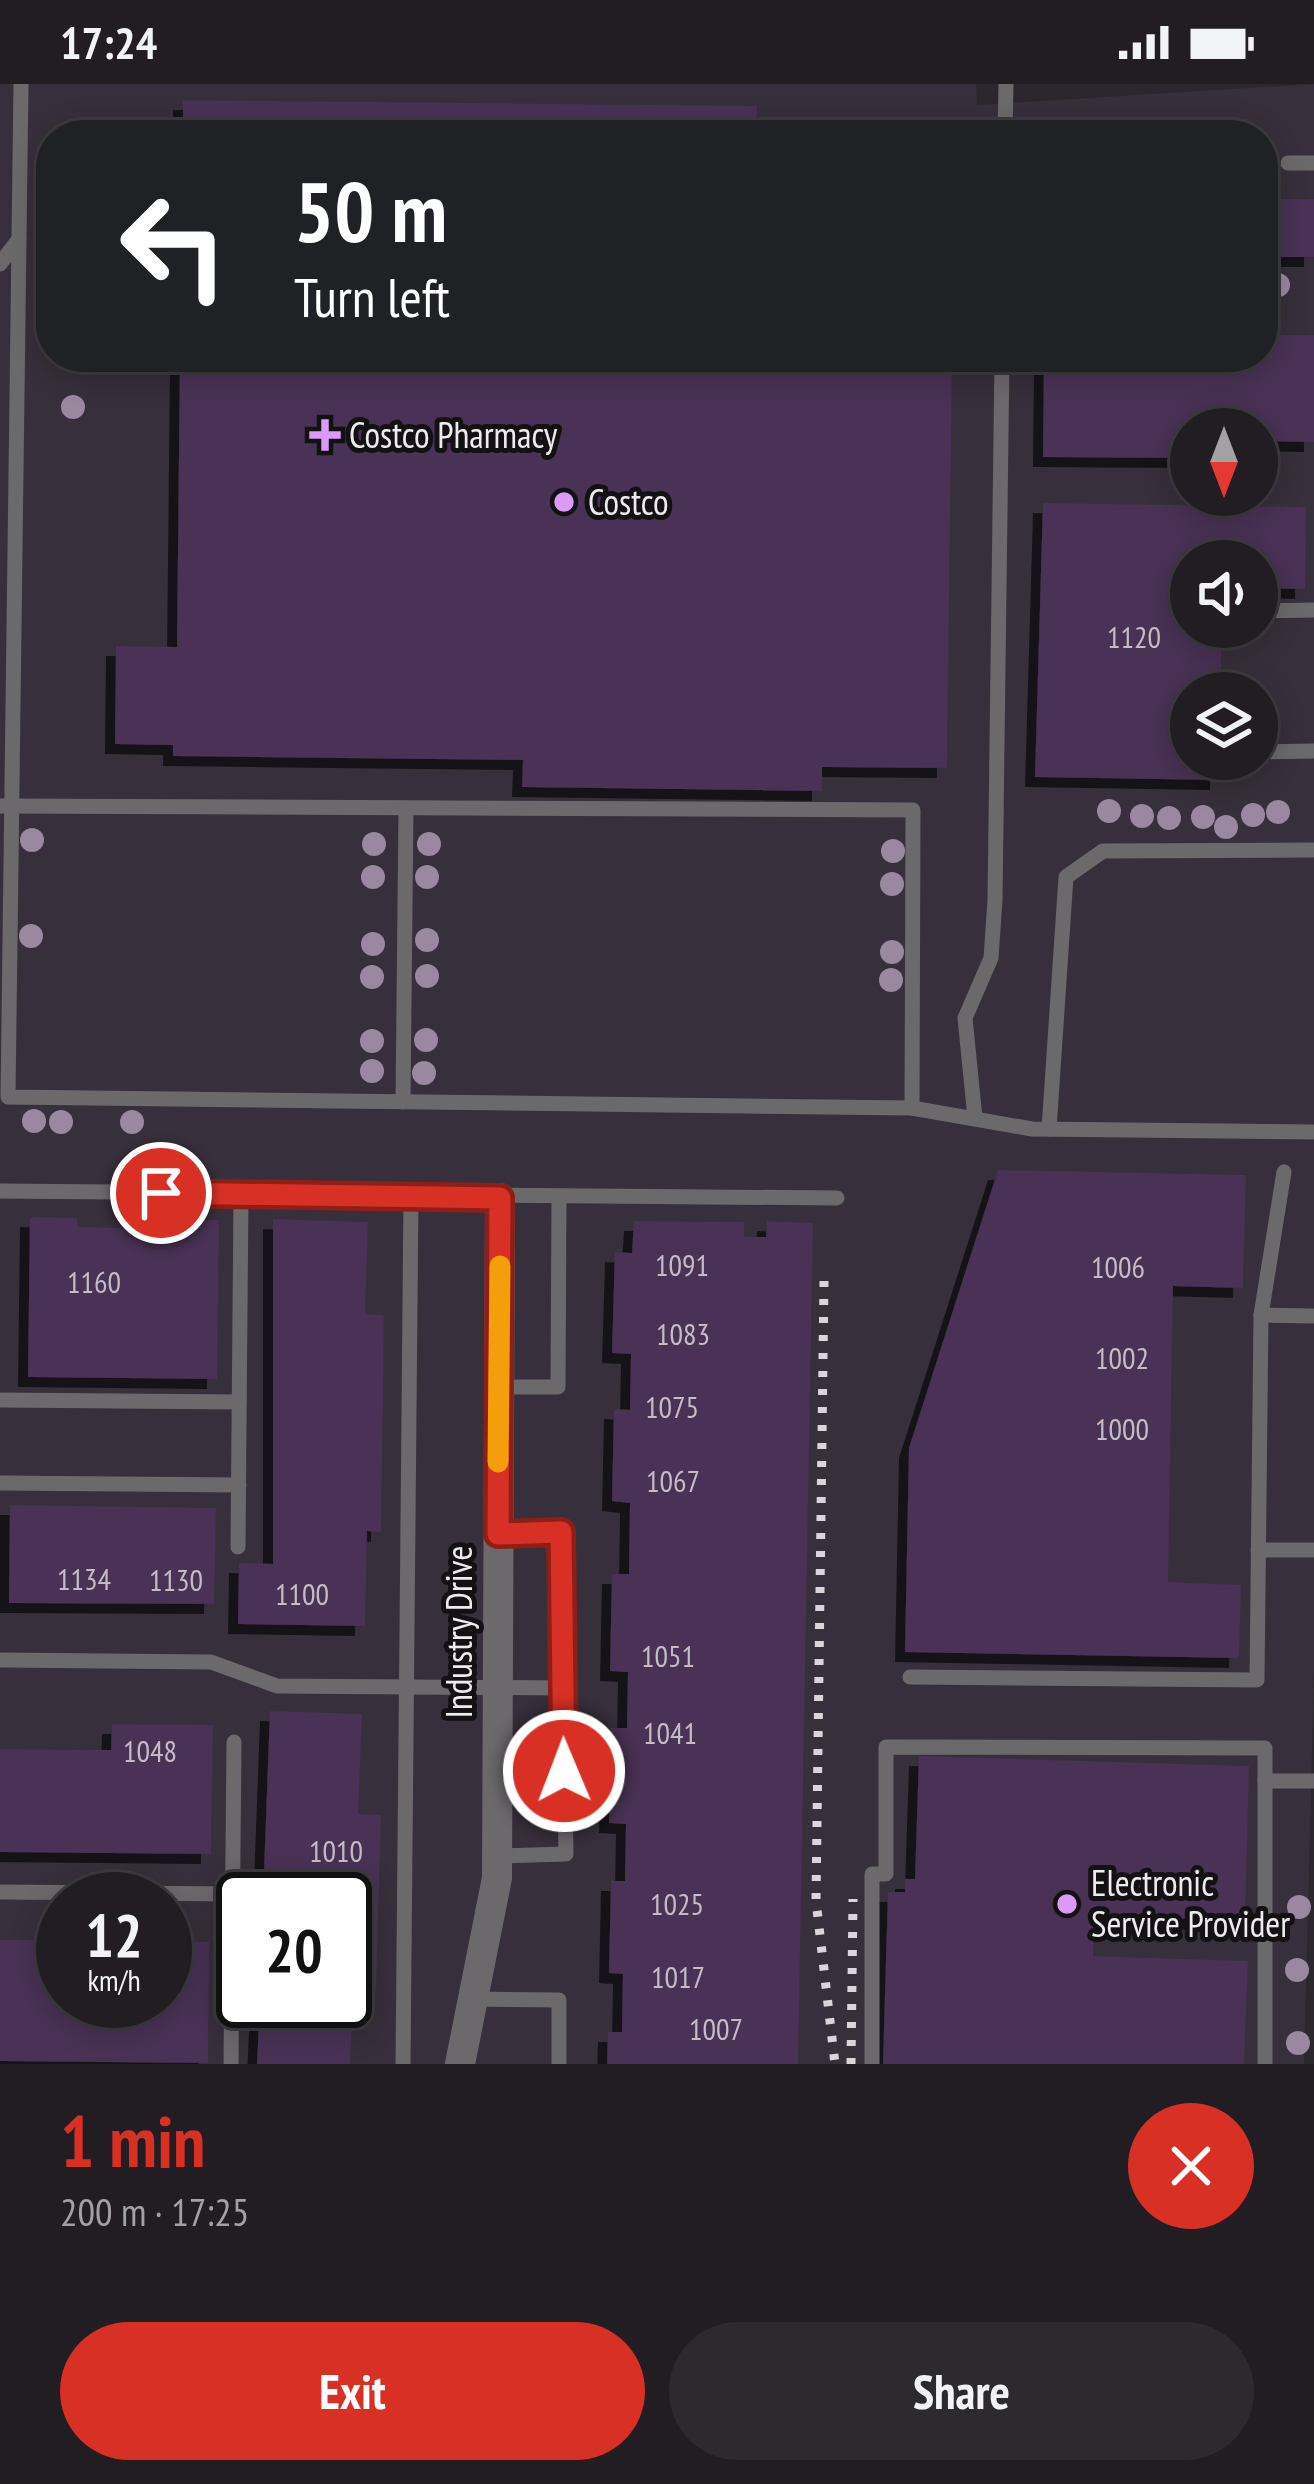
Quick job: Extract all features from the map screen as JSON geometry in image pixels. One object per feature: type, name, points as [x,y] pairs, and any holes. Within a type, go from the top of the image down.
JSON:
[{"type":"street","name":"Industry Drive","points":[[460,2064],[496,1856],[500,1198]]},
{"type":"lane","points":[[21,84],[4,1097],[912,1108],[1049,1129],[1314,1132]]},
{"type":"lane","points":[[1005,120],[1006,84]]},
{"type":"lane","points":[[1288,163],[1314,164]]},
{"type":"lane","points":[[0,263],[19,239]]},
{"type":"lane","points":[[975,1118],[965,1018],[991,958],[995,900],[1002,372]]},
{"type":"lane","points":[[1278,611],[1314,610]]},
{"type":"lane","points":[[1278,752],[1314,751]]},
{"type":"lane","points":[[6,806],[913,809],[912,1108]]},
{"type":"lane","points":[[403,1102],[406,808]]},
{"type":"lane","points":[[1049,1129],[1066,877],[1102,851],[1314,850]]},
{"type":"lane","points":[[910,1677],[1257,1680],[1261,1315],[1284,1172]]},
{"type":"lane","points":[[0,1191],[837,1198]]},
{"type":"lane","points":[[238,1547],[241,1194]]},
{"type":"lane","points":[[403,2064],[411,1195]]},
{"type":"lane","points":[[499,1387],[558,1387],[559,1198]]},
{"type":"lane","points":[[1261,1315],[1314,1316]]},
{"type":"lane","points":[[0,1400],[239,1402]]},
{"type":"lane","points":[[0,1483],[238,1485]]},
{"type":"lane","points":[[496,1856],[566,1854],[561,1532],[498,1534]]},
{"type":"lane","points":[[1258,1550],[1314,1550]]},
{"type":"lane","points":[[0,1660],[212,1662],[278,1686],[563,1688]]},
{"type":"lane","points":[[233,1872],[234,1742]]},
{"type":"lane","points":[[872,2064],[872,1874],[886,1874],[886,1747],[1265,1748],[1265,2064]]},
{"type":"lane","points":[[1265,1781],[1314,1781]]},
{"type":"lane","points":[[0,1892],[216,1894]]},
{"type":"lane","points":[[473,1999],[559,2000],[559,2064]]},
{"type":"lane","points":[[231,2028],[231,2064]]},
{"type":"shaded area","points":[[0,84],[976,84],[977,105],[1314,84],[1314,1673],[1304,2064],[0,2064]]},
{"type":"building","points":[[183,100],[757,106],[757,120],[183,120]]},
{"type":"building","points":[[1122,118],[1249,119],[1249,120]]},
{"type":"building","points":[[1278,199],[1314,199],[1314,257],[1278,257]]},
{"type":"building","points":[[1278,335],[1314,335],[1314,442],[1278,441],[1278,408],[1170,408],[1170,458],[1043,457],[1044,372],[1278,372]]},
{"type":"building","name":"Costco","points":[[180,372],[952,372],[947,768],[822,767],[822,791],[522,787],[523,760],[173,756],[173,745],[115,744],[116,646],[177,647]]},
{"type":"building","points":[[1043,503],[1170,505],[1170,516],[1278,516],[1278,507],[1306,507],[1305,589],[1278,588],[1278,540],[1170,540],[1170,648],[1231,649],[1221,649],[1221,672],[1170,672],[1170,779],[1035,777]]},
{"type":"building","points":[[998,1170],[1246,1175],[1243,1288],[1173,1286],[1168,1582],[1241,1585],[1239,1658],[905,1652],[909,1448]]},
{"type":"building","points":[[30,1217],[77,1218],[77,1227],[170,1229],[170,1218],[219,1220],[217,1379],[28,1377]]},
{"type":"building","points":[[273,1219],[368,1222],[365,1314],[384,1315],[381,1532],[367,1531],[365,1626],[238,1624],[239,1563],[273,1564]]},
{"type":"building","points":[[634,1221],[744,1222],[744,1237],[766,1237],[767,1221],[813,1223],[798,2064],[607,2064],[608,2032],[622,2032],[623,1974],[609,1973],[611,1881],[625,1881],[626,1824],[609,1823],[611,1728],[627,1728],[628,1672],[610,1671],[612,1574],[629,1574],[630,1503],[612,1501],[614,1409],[630,1410],[631,1354],[612,1353],[615,1252],[632,1253]]},
{"type":"building","points":[[10,1505],[216,1508],[214,1604],[9,1603]]},
{"type":"building","points":[[270,1711],[362,1714],[358,1814],[381,1815],[376,1991],[372,1991],[372,1872],[264,1872]]},
{"type":"building","points":[[112,1724],[213,1725],[211,1854],[0,1852],[0,1749],[111,1750]]},
{"type":"building","name":"Electronic Service Provider","points":[[919,1756],[1249,1766],[1245,1921],[1094,1916],[1093,1956],[1248,1961],[1244,2064],[883,2064],[888,1892],[905,1892],[905,1879],[915,1879]]},
{"type":"building","points":[[0,1940],[36,1940],[36,2028],[192,2028],[192,1942],[209,1942],[208,2063],[0,2061]]},
{"type":"building","points":[[259,2028],[351,2028],[350,2064],[257,2064]]},
{"type":"railway","points":[[824,1281],[816,1901],[835,2064]]},
{"type":"railway","points":[[851,2064],[853,1899]]},
{"type":"slow traffic","points":[[498,1462],[500,1266]]},
{"type":"place","name":"Costco Pharmacy","points":[[325,435]]},
{"type":"place","name":"Costco","points":[[564,502]]},
{"type":"place","name":"Electronic Service Provider","points":[[1067,1904]]},
{"type":"route","points":[[161,1193],[500,1198],[498,1534],[561,1532],[564,1771]]}]
